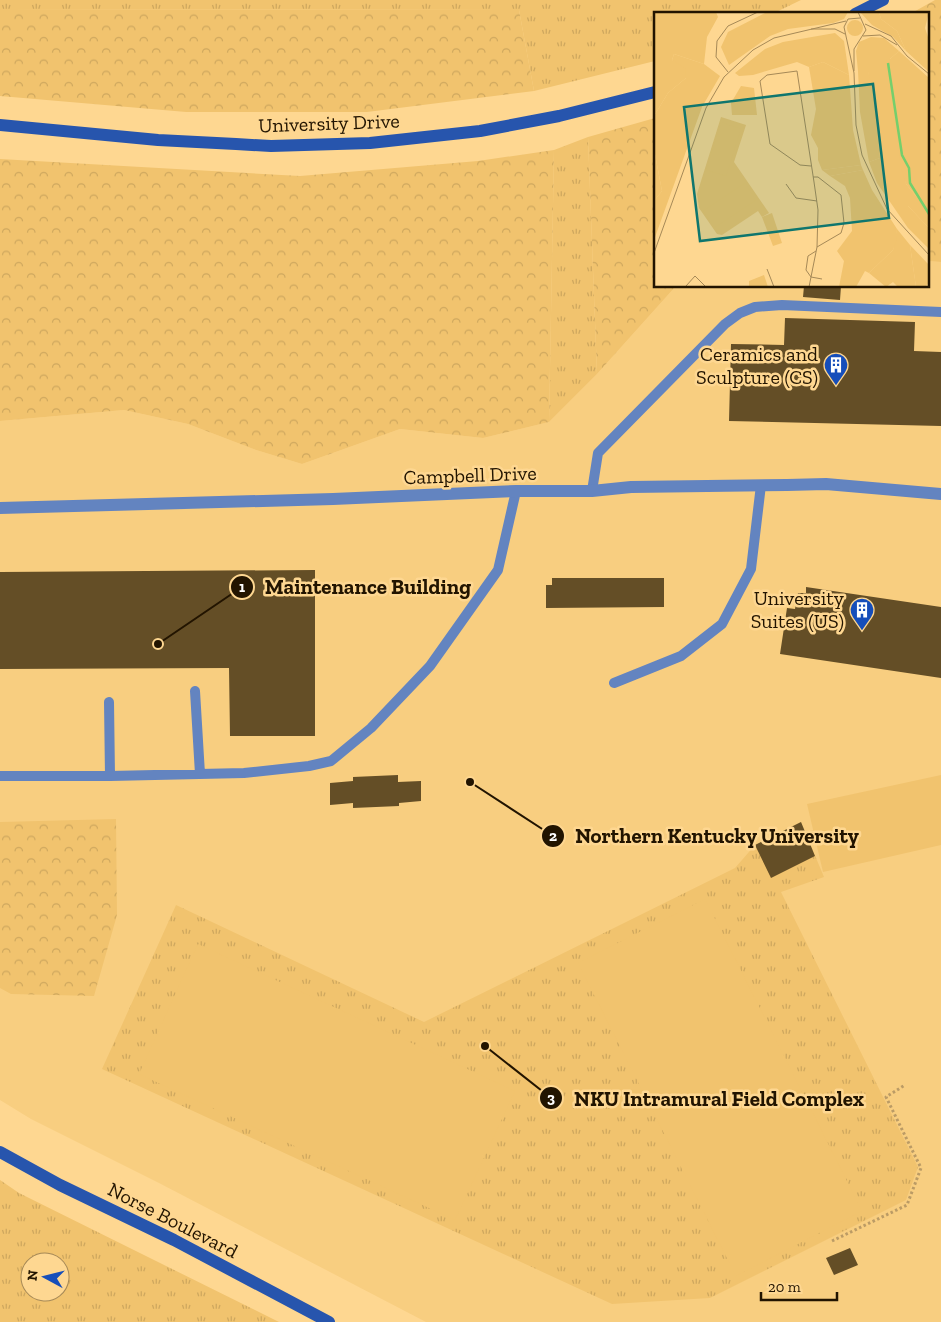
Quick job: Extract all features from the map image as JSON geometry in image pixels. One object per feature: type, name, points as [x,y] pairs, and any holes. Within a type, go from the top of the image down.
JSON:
[{"type":"main road","points":[[859,12],[883,0]]},
{"type":"main road","name":"University Drive","points":[[0,125],[158,140],[271,146],[370,143],[480,131],[559,116],[654,92]]},
{"type":"main road","name":"Norse Boulevard","points":[[0,1152],[60,1185],[174,1240],[329,1322]]},
{"type":"street","name":"Campbell Drive","points":[[0,508],[333,499],[631,487],[826,484],[941,494]]},
{"type":"lane","points":[[592,490],[598,453],[725,324],[740,313],[754,307],[782,305],[941,312]]},
{"type":"lane","points":[[614,683],[680,656],[722,624],[751,569],[761,485]]},
{"type":"lane","points":[[0,776],[244,773],[309,766],[331,761],[371,728],[430,666],[498,570],[516,491]]},
{"type":"lane","points":[[196,691],[200,774]]},
{"type":"lane","points":[[110,702],[110,776]]},
{"type":"path","points":[[832,1241],[907,1205],[921,1168],[886,1097],[905,1085]]},
{"type":"shaded area","points":[[928,261],[941,262],[941,1322],[426,1322],[159,1183],[31,1119],[0,1100],[0,421],[124,410],[188,424],[256,450],[302,464],[400,429],[483,438],[549,422],[597,374],[674,288],[928,288]]},
{"type":"green space","points":[[0,0],[801,0],[776,12],[654,12],[654,61],[534,91],[519,10],[0,9]]},
{"type":"green space","points":[[935,0],[941,0],[941,262],[928,261],[928,12],[914,12]]},
{"type":"green space","points":[[0,9],[519,10],[534,91],[367,112],[186,112],[0,96]]},
{"type":"green space","points":[[654,118],[654,288],[674,288],[597,374],[588,137]]},
{"type":"green space","points":[[588,137],[597,374],[549,422],[554,150]]},
{"type":"green space","points":[[554,150],[549,422],[483,438],[400,429],[302,464],[256,450],[188,424],[124,410],[0,421],[0,159],[300,176],[478,161]]},
{"type":"green space","points":[[941,775],[941,845],[823,872],[807,804]]},
{"type":"green space","points":[[116,819],[117,915],[94,996],[11,994],[0,988],[0,822]]},
{"type":"green space","points":[[801,822],[824,877],[781,892],[918,1167],[906,1200],[710,1298],[612,1304],[102,1069],[176,905],[424,1022],[735,868],[755,845]]},
{"type":"green space","points":[[705,899],[862,1211],[736,1276],[578,963]]},
{"type":"green space","points":[[198,944],[515,1091],[455,1220],[139,1074]]},
{"type":"green space","points":[[0,1180],[19,1193],[279,1322],[0,1322]]},
{"type":"building","points":[[804,288],[841,288],[840,300],[803,297]]},
{"type":"building","name":"Ceramics and Sculpture (CS)","points":[[785,318],[915,322],[914,351],[941,352],[941,426],[729,421],[731,344],[784,345]]},
{"type":"building","points":[[315,570],[315,736],[230,736],[229,668],[0,669],[0,572]]},
{"type":"building","points":[[552,578],[664,578],[664,607],[546,608],[546,585],[552,585]]},
{"type":"building","name":"University Suites (US)","points":[[806,587],[941,607],[941,678],[780,654],[787,608],[795,609],[798,593],[806,593]]},
{"type":"building","points":[[398,775],[398,782],[421,781],[421,801],[399,803],[399,806],[353,808],[353,803],[330,805],[330,783],[353,781],[353,777]]},
{"type":"building","points":[[801,822],[815,856],[771,878],[755,845]]},
{"type":"building","points":[[850,1248],[858,1265],[834,1275],[826,1258]]},
{"type":"place","name":"Ceramics and Sculpture (CS)","points":[[836,386]]},
{"type":"place","name":"University Suites (US)","points":[[862,631]]},
{"type":"place","name":"Maintenance Building","points":[[158,644]]},
{"type":"place","name":"Northern Kentucky University","points":[[470,782]]},
{"type":"place","name":"NKU Intramural Field Complex","points":[[485,1046]]}]
